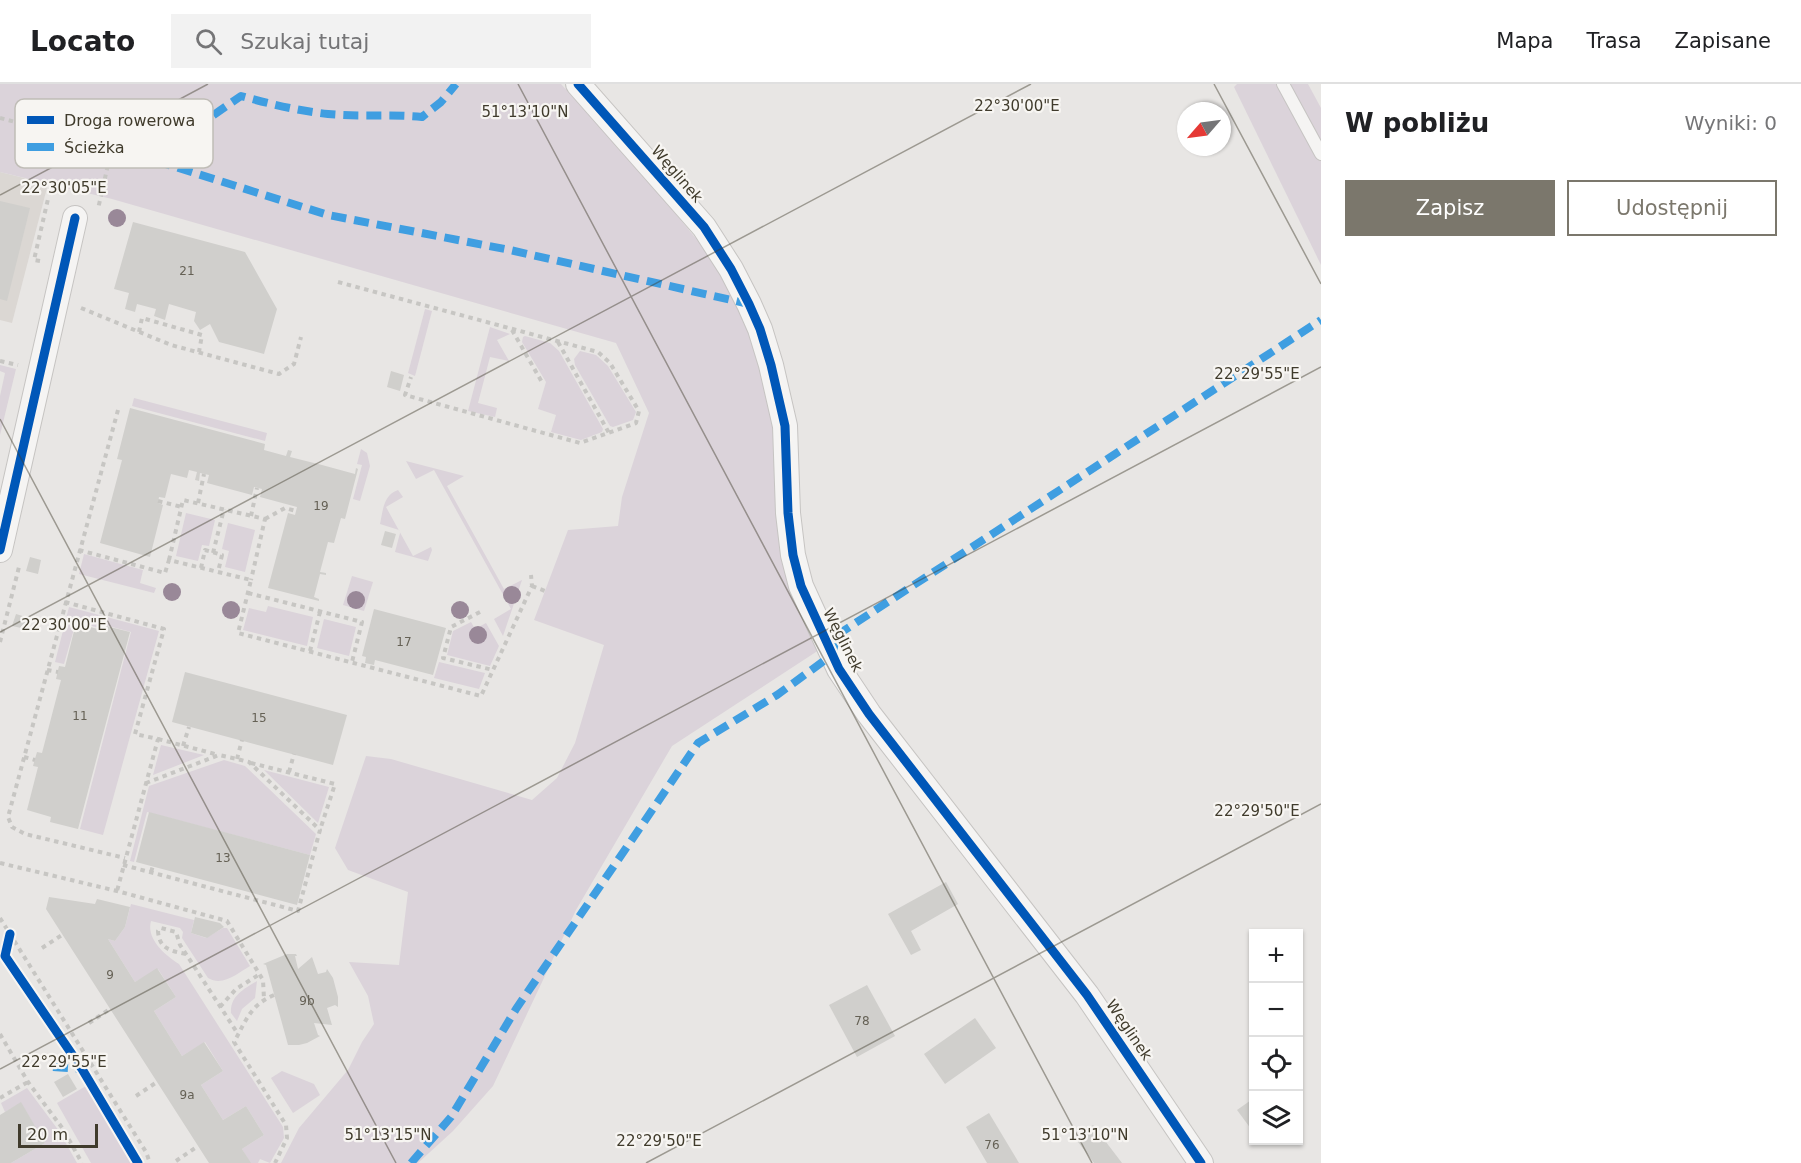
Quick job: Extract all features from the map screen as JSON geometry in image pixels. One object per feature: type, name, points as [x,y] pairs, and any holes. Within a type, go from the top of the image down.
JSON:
[{"type":"street","name":"Węglinek","points":[[578,84],[704,227],[731,269],[749,304],[771,364],[785,426],[788,513],[793,555],[801,586],[839,669],[869,714],[1087,995],[1201,1163]]},
{"type":"street","points":[[0,549],[75,218]]},
{"type":"lane","points":[[1283,84],[1321,154]]},
{"type":"path","points":[[0,117],[15,121]]},
{"type":"path","points":[[338,282],[598,352],[610,363],[639,411],[636,423],[580,443],[405,395],[411,377]]},
{"type":"path","points":[[81,308],[171,345],[279,374],[294,364],[301,337]]},
{"type":"path","points":[[139,332],[142,318],[202,335],[199,352]]},
{"type":"path","points":[[512,330],[543,384]]},
{"type":"path","points":[[557,341],[609,433]]},
{"type":"path","points":[[0,361],[22,366]]},
{"type":"path","points":[[118,410],[8,817],[12,827],[25,834],[125,858]]},
{"type":"path","points":[[198,503],[204,474]]},
{"type":"path","points":[[251,516],[257,488]]},
{"type":"path","points":[[79,550],[165,573],[183,500],[266,519],[285,508],[296,511]]},
{"type":"path","points":[[158,501],[182,507]]},
{"type":"path","points":[[213,553],[224,509]]},
{"type":"path","points":[[266,519],[238,633],[481,696],[532,586],[531,575]]},
{"type":"path","points":[[201,568],[205,550],[222,555],[218,572]]},
{"type":"path","points":[[169,560],[251,580]]},
{"type":"path","points":[[532,586],[545,591]]},
{"type":"path","points":[[248,593],[362,622],[352,662]]},
{"type":"path","points":[[65,602],[164,629],[135,734],[335,784],[298,911],[279,903],[123,865]]},
{"type":"path","points":[[310,651],[320,612]]},
{"type":"path","points":[[480,612],[451,627],[443,658],[493,670]]},
{"type":"path","points":[[47,670],[58,672]]},
{"type":"path","points":[[183,746],[189,727]]},
{"type":"path","points":[[117,891],[158,739]]},
{"type":"path","points":[[237,759],[242,740]]},
{"type":"path","points":[[289,772],[294,754]]},
{"type":"path","points":[[146,783],[219,755]]},
{"type":"path","points":[[24,757],[35,760]]},
{"type":"path","points":[[249,762],[320,830]]},
{"type":"path","points":[[0,863],[117,891],[227,921],[263,980],[264,999]]},
{"type":"path","points":[[151,872],[153,866]]},
{"type":"path","points":[[206,887],[208,881]]},
{"type":"path","points":[[0,918],[146,1152],[150,1163]]},
{"type":"path","points":[[186,954],[167,950],[161,944],[158,931],[161,928],[176,932],[180,945],[186,954],[238,1035]]},
{"type":"path","points":[[8,945],[10,934]]},
{"type":"path","points":[[42,948],[62,935]]},
{"type":"path","points":[[220,1007],[236,989],[260,974]]},
{"type":"path","points":[[274,995],[264,999],[249,1013],[234,1042],[286,1125],[287,1138],[275,1163]]},
{"type":"path","points":[[89,1023],[110,1009]]},
{"type":"path","points":[[0,1034],[28,1082],[63,1129],[82,1163]]},
{"type":"path","points":[[0,1098],[28,1082]]},
{"type":"path","points":[[136,1096],[157,1082]]},
{"type":"path","points":[[176,1161],[198,1146]]},
{"type":"shaded area","points":[[0,84],[561,84],[643,174],[707,252],[741,312],[761,361],[773,416],[779,545],[786,575],[819,650],[672,746],[576,910],[493,1086],[453,1131],[418,1163],[281,1163],[299,1128],[348,1070],[374,1024],[368,996],[349,962],[399,965],[408,892],[348,870],[335,848],[366,756],[391,759],[532,800],[557,778],[575,743],[604,645],[534,620],[568,530],[618,526],[622,497],[649,413],[616,343],[112,199],[0,172]]},
{"type":"shaded area","points":[[1237,84],[1308,84],[1321,108],[1321,265],[1234,87]]},
{"type":"shaded area","points":[[0,172],[48,184],[12,323],[0,320]]},
{"type":"shaded area","points":[[425,309],[432,311],[415,376],[408,373]]},
{"type":"shaded area","points":[[490,327],[510,334],[497,340],[509,361],[490,357],[478,403],[497,408],[495,417],[468,411]]},
{"type":"shaded area","points":[[525,336],[550,343],[559,351],[603,429],[602,432],[581,440],[551,432],[556,415],[538,409],[546,382],[522,342]]},
{"type":"shaded area","points":[[580,351],[596,355],[608,366],[636,412],[633,420],[610,426],[575,365],[574,359]]},
{"type":"shaded area","points":[[0,365],[16,369],[0,435],[0,396],[5,373],[0,371]]},
{"type":"shaded area","points":[[134,398],[267,433],[265,441],[132,406]]},
{"type":"shaded area","points":[[361,449],[367,453],[370,466],[360,501],[353,499],[362,465],[357,464]]},
{"type":"shaded area","points":[[406,461],[464,476],[447,486],[504,589],[522,580],[503,636],[494,619],[511,609],[434,470],[416,479]]},
{"type":"shaded area","points":[[398,490],[403,497],[386,507],[399,530],[380,524],[389,496]]},
{"type":"shaded area","points":[[186,513],[215,520],[209,546],[202,545],[198,561],[176,556]]},
{"type":"shaded area","points":[[228,523],[255,530],[245,572],[225,567],[229,551],[222,549]]},
{"type":"shaded area","points":[[400,532],[413,556],[431,547],[428,561],[395,552]]},
{"type":"shaded area","points":[[84,554],[143,570],[140,583],[156,588],[154,593],[79,574]]},
{"type":"shaded area","points":[[352,576],[373,582],[364,611],[343,605]]},
{"type":"shaded area","points":[[268,606],[313,617],[307,646],[243,630],[249,608],[266,612]]},
{"type":"shaded area","points":[[69,607],[159,631],[103,835],[80,829],[131,632],[101,624],[100,628],[76,622],[64,664],[55,662]]},
{"type":"shaded area","points":[[324,619],[356,627],[349,656],[317,648]]},
{"type":"shaded area","points":[[471,622],[475,629],[486,623],[499,646],[490,666],[447,655],[453,631]]},
{"type":"shaded area","points":[[439,662],[485,673],[479,689],[434,678]]},
{"type":"shaded area","points":[[161,745],[204,755],[153,775]]},
{"type":"shaded area","points":[[224,760],[245,766],[316,834],[310,855],[147,812],[134,862],[130,861],[149,786]]},
{"type":"shaded area","points":[[264,770],[329,787],[318,823]]},
{"type":"shaded area","points":[[131,904],[194,920],[191,933],[206,938],[227,928],[250,966],[225,980],[208,978],[182,938],[183,932],[180,928],[151,921],[150,928],[154,940],[168,956],[179,964],[283,1127],[284,1138],[270,1163],[260,1159],[258,1163],[250,1163],[242,1149],[264,1135],[246,1106],[223,1120],[201,1085],[223,1071],[205,1042],[182,1056],[154,1011],[176,997],[158,969],[135,982],[108,939],[115,941],[125,927]]},
{"type":"shaded area","points":[[257,981],[255,998],[242,1009],[237,1021],[231,1013],[235,998]]},
{"type":"shaded area","points":[[282,1071],[314,1084],[320,1095],[293,1113],[271,1078]]},
{"type":"shaded area","points":[[86,1086],[132,1163],[91,1163],[57,1103]]},
{"type":"shaded area","points":[[27,1088],[59,1131],[77,1163],[11,1163],[45,1143],[21,1103],[5,1112],[1,1103]]},
{"type":"building","points":[[0,201],[30,208],[7,301],[0,299]]},
{"type":"building","points":[[133,222],[245,252],[277,309],[264,354],[219,342],[210,324],[200,330],[194,321],[196,312],[169,304],[165,320],[154,316],[156,309],[137,304],[135,312],[125,309],[129,293],[114,289]]},
{"type":"building","points":[[391,371],[404,375],[400,391],[387,387]]},
{"type":"building","points":[[130,408],[265,444],[264,450],[286,456],[288,450],[292,451],[290,457],[355,474],[356,468],[358,469],[345,519],[341,518],[334,543],[328,542],[320,572],[326,575],[320,574],[314,597],[319,601],[268,588],[288,513],[295,515],[297,507],[260,497],[262,489],[254,487],[252,495],[207,483],[209,475],[200,473],[199,481],[195,480],[197,472],[189,470],[187,478],[171,474],[165,498],[159,497],[158,503],[163,505],[150,557],[100,543],[122,460],[117,459]]},
{"type":"building","points":[[385,531],[396,534],[392,548],[381,545]]},
{"type":"building","points":[[30,557],[41,560],[38,574],[26,571]]},
{"type":"building","points":[[374,609],[446,628],[433,675],[375,660],[374,665],[365,663],[366,657],[362,656]]},
{"type":"building","points":[[16,614],[29,618],[26,629],[12,626]]},
{"type":"building","points":[[76,623],[101,630],[102,625],[130,632],[78,829],[50,822],[51,817],[27,810],[38,767],[33,766],[37,752],[42,753],[61,680],[56,679],[59,666],[65,667]]},
{"type":"building","points":[[185,672],[347,715],[333,765],[172,722]]},
{"type":"building","points":[[149,812],[310,855],[297,905],[136,862]]},
{"type":"building","points":[[946,882],[958,904],[911,931],[921,950],[911,955],[888,914]]},
{"type":"building","points":[[49,897],[95,904],[97,899],[130,907],[125,927],[115,941],[108,939],[135,982],[157,968],[176,997],[154,1011],[182,1056],[204,1042],[223,1071],[201,1085],[223,1120],[246,1106],[264,1135],[242,1149],[251,1163],[209,1163],[46,909]]},
{"type":"building","points":[[195,917],[220,923],[224,927],[207,938],[191,933]]},
{"type":"building","points":[[287,954],[296,954],[298,969],[312,957],[318,974],[326,972],[327,969],[333,978],[338,997],[338,1007],[335,1005],[327,1008],[332,1025],[314,1023],[320,1036],[299,1045],[288,1045],[266,965],[263,964]]},
{"type":"building","points":[[867,985],[895,1036],[857,1057],[829,1005]]},
{"type":"building","points":[[975,1018],[996,1048],[945,1084],[924,1054]]},
{"type":"building","points":[[68,1074],[77,1089],[63,1097],[54,1082]]},
{"type":"building","points":[[21,1102],[45,1143],[11,1163],[0,1163],[0,1115]]},
{"type":"building","points":[[1249,1102],[1249,1126],[1237,1110]]},
{"type":"building","points":[[989,1113],[1019,1163],[987,1163],[966,1127]]},
{"type":"building","points":[[1093,1125],[1122,1163],[1094,1163],[1075,1138]]},
{"type":"marked path","points":[[213,115],[241,96],[284,107],[328,114],[422,117],[441,102],[456,84]]},
{"type":"marked path","points":[[179,168],[328,215],[510,250],[749,304]]},
{"type":"marked path","points":[[411,1163],[451,1117],[516,1009],[698,743],[777,695],[832,655],[837,635],[1321,320]]},
{"type":"marked path","points":[[53,1067],[82,1069]]},
{"type":"cycle path","points":[[578,84],[704,227],[731,269],[749,304],[760,329],[771,365],[785,426],[788,513],[793,555],[801,586],[839,669],[869,714],[1087,995],[1201,1163]]},
{"type":"cycle path","points":[[0,550],[75,218]]},
{"type":"cycle path","points":[[10,934],[5,956],[82,1069],[138,1163]]}]
